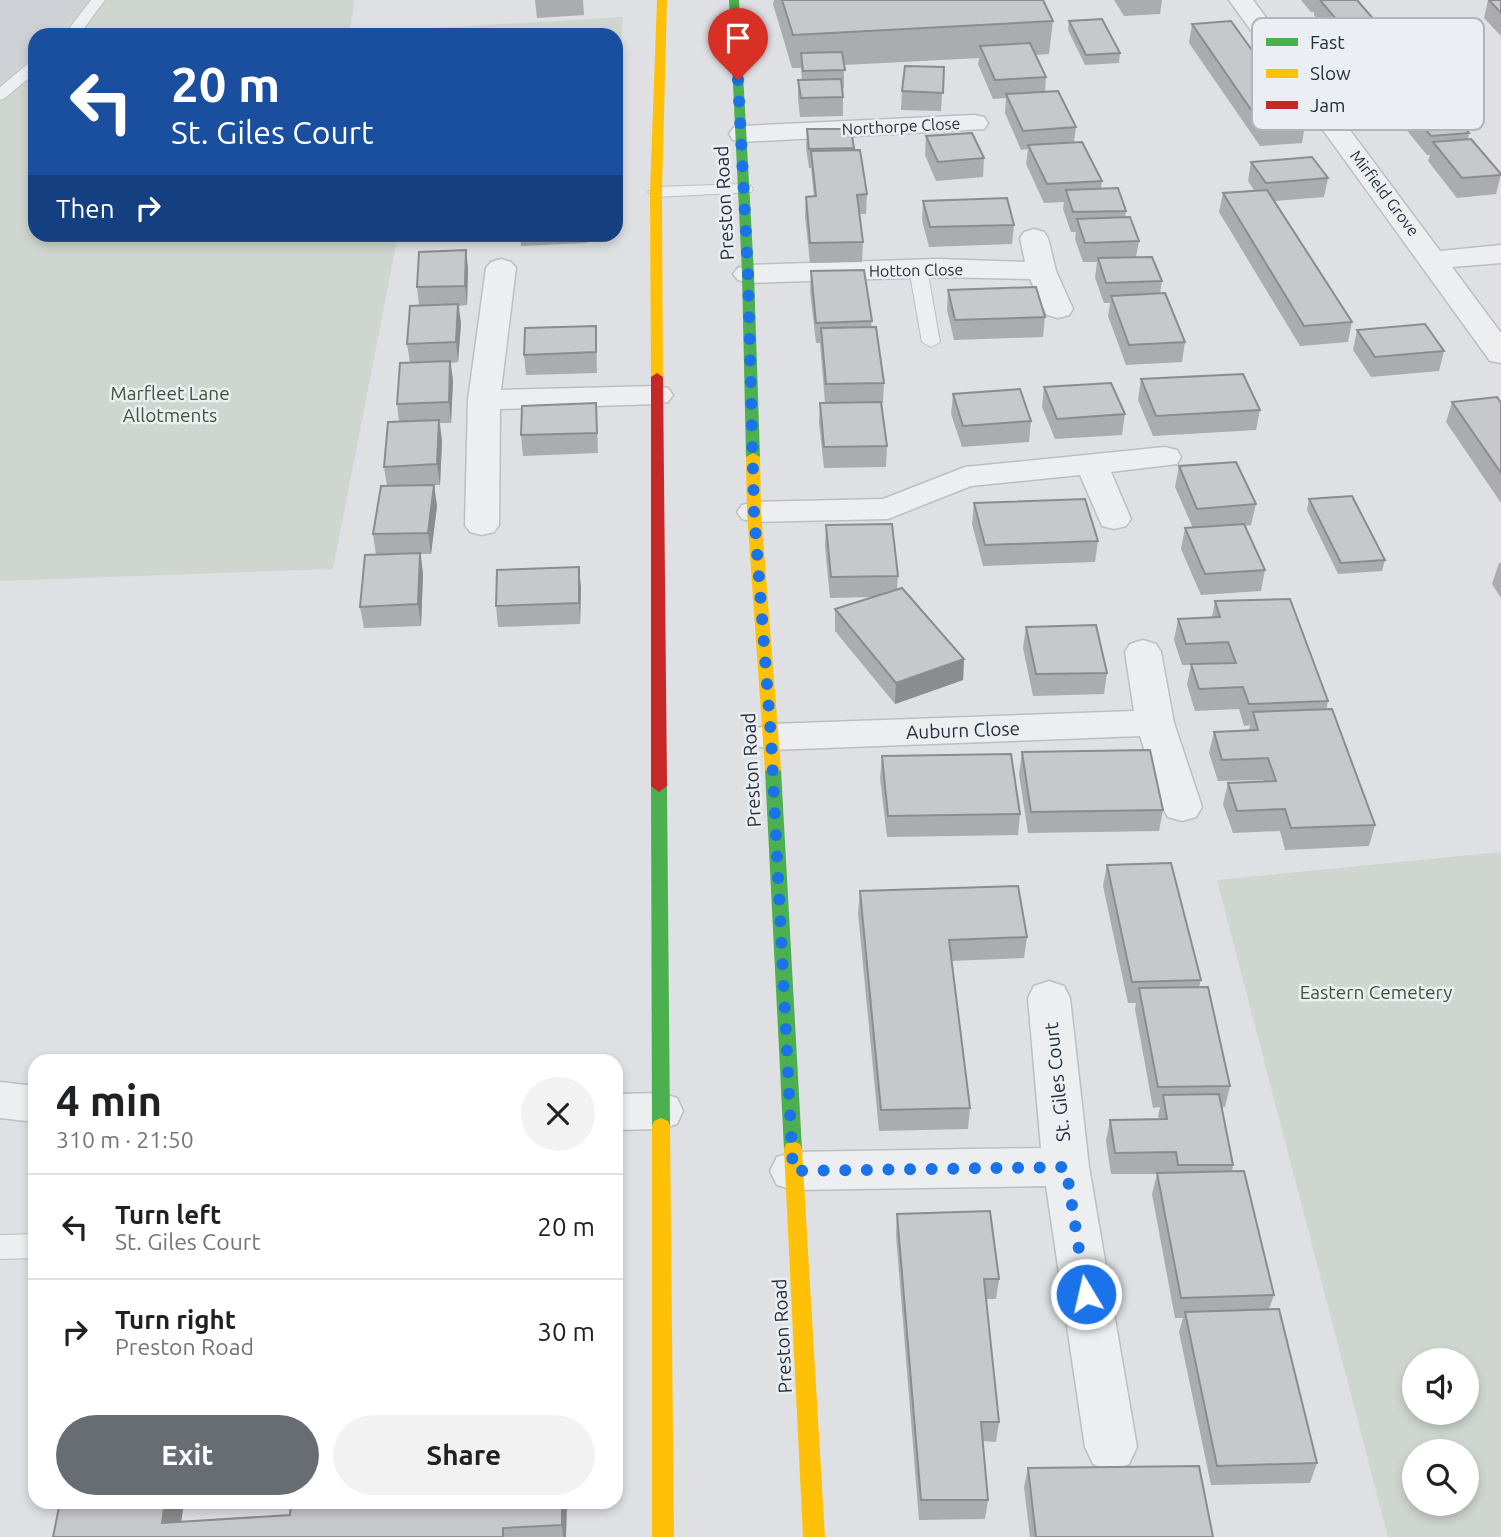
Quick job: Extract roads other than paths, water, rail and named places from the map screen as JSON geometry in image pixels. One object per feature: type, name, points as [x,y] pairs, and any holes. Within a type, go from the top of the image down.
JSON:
[{"type":"street","name":"Preston Road","points":[[734,0],[745,189],[754,512],[771,737],[814,1537]]},
{"type":"street","name":"Mirfield Grove","points":[[1241,0],[1254,18]]},
{"type":"street","points":[[663,1537],[656,192],[666,3]]},
{"type":"street","name":"Northorpe Close","points":[[742,134],[977,123]]},
{"type":"street","name":"Mirfield Grove","points":[[1338,130],[1501,354]]},
{"type":"street","points":[[1034,238],[1041,271],[1058,309]]},
{"type":"street","points":[[1434,260],[1501,254]]},
{"type":"street","points":[[482,525],[484,400],[501,268]]},
{"type":"street","name":"Hotton Close","points":[[748,274],[918,269],[1041,271]]},
{"type":"street","points":[[484,400],[657,395]]},
{"type":"street","points":[[754,512],[888,509],[965,477],[1165,457]]},
{"type":"street","points":[[1091,463],[1114,519]]},
{"type":"street","points":[[1143,652],[1155,723],[1182,807]]},
{"type":"street","name":"Auburn Close","points":[[771,737],[1155,723]]},
{"type":"street","name":"St. Giles Court","points":[[1049,998],[1066,1167],[1111,1447]]},
{"type":"street","points":[[0,1100],[28,1103]]},
{"type":"street","points":[[623,1112],[661,1111]]},
{"type":"street","name":"St. Giles Court","points":[[793,1171],[1066,1167]]},
{"type":"lane","points":[[76,28],[98,0]]},
{"type":"lane","points":[[0,95],[28,71]]},
{"type":"lane","points":[[656,192],[745,189]]},
{"type":"lane","points":[[918,269],[931,342]]},
{"type":"lane","points":[[0,1247],[28,1246]]},
{"type":"park label","name":"Marfleet Lane Allotments","points":[[170,404]]},
{"type":"park label","name":"Eastern Cemetery","points":[[1376,992]]}]
